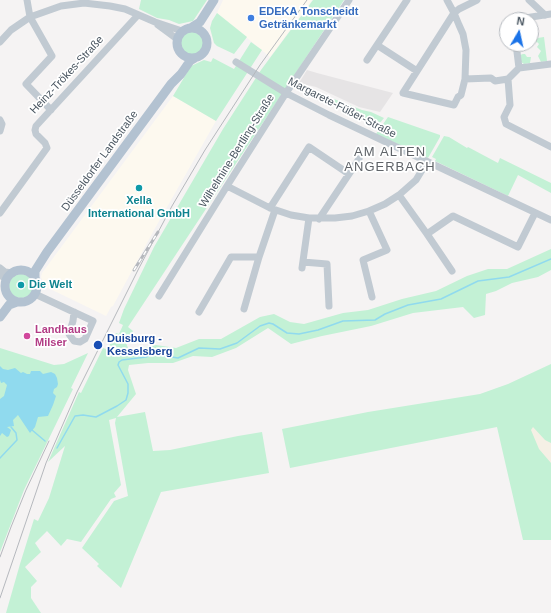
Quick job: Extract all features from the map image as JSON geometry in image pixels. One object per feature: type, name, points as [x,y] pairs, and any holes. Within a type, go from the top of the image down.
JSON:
[{"type":"main road","points":[[192,27],[200,29],[208,42],[206,50],[201,55],[194,58],[187,57],[182,54],[178,47],[180,35],[192,27],[197,26],[214,0]]},
{"type":"main road","points":[[204,34],[205,24],[214,0]]},
{"type":"main road","name":"Düsseldorfer Landstraße","points":[[171,84],[182,63],[182,54]]},
{"type":"main road","name":"Düsseldorfer Landstraße","points":[[35,279],[35,271],[46,252],[171,84],[194,58]]},
{"type":"main road","name":"Düsseldorfer Landstraße","points":[[24,271],[31,268],[46,252]]},
{"type":"main road","points":[[0,317],[10,305],[17,302],[27,301],[35,294],[37,287],[35,279],[24,271],[13,273],[8,277],[6,282],[5,288],[7,294],[17,302]]},
{"type":"main road","points":[[0,311],[7,294]]},
{"type":"street","points":[[27,0],[30,17],[52,56],[26,84],[51,110]]},
{"type":"street","name":"Wilhelmine-Bertling-Straße","points":[[159,296],[286,93],[349,0]]},
{"type":"street","points":[[367,60],[407,0]]},
{"type":"street","points":[[447,0],[454,13],[464,40],[466,59],[465,79],[462,95],[458,97],[454,105],[403,93],[454,13],[477,0]]},
{"type":"street","points":[[529,0],[548,14]]},
{"type":"street","points":[[0,42],[11,30],[30,17],[62,6],[84,3],[110,6],[138,14],[180,35]]},
{"type":"street","name":"Heinz-Trökes-Straße","points":[[0,213],[47,148],[45,143],[34,130],[36,126],[138,14]]},
{"type":"street","points":[[377,45],[417,71]]},
{"type":"street","points":[[517,52],[519,68]]},
{"type":"street","name":"Margarete-Füßer-Straße","points":[[236,62],[286,93],[427,162],[551,220]]},
{"type":"street","points":[[465,79],[490,78],[495,81],[508,79],[519,68],[551,64]]},
{"type":"street","points":[[508,79],[510,105],[504,117],[506,124],[551,146]]},
{"type":"street","points":[[0,120],[2,124],[0,131]]},
{"type":"street","points":[[244,309],[272,209],[309,147],[348,174]]},
{"type":"street","points":[[319,219],[359,159]]},
{"type":"street","points":[[227,186],[272,209],[309,218],[319,219],[352,216],[385,204],[399,194],[416,180],[427,162]]},
{"type":"street","points":[[399,194],[452,271]]},
{"type":"street","points":[[369,211],[387,250],[364,260],[372,297]]},
{"type":"street","points":[[427,234],[453,216],[518,247],[535,213]]},
{"type":"street","points":[[309,218],[302,265],[327,264],[329,306]]},
{"type":"street","points":[[199,312],[231,257],[259,257]]},
{"type":"street","points":[[0,268],[5,272],[13,273]]},
{"type":"street","points":[[0,274],[6,282]]},
{"type":"street","points":[[35,294],[74,312]]},
{"type":"shaded area","points":[[223,0],[312,0],[270,57],[217,13]]},
{"type":"shaded area","points":[[307,70],[393,93],[380,112],[359,107],[316,87],[299,83]]},
{"type":"shaded area","points":[[173,96],[216,121],[106,316],[44,286],[41,277],[42,273]]},
{"type":"green space","points":[[141,0],[207,0],[193,21],[179,24],[169,20],[157,18],[139,9]]},
{"type":"green space","points":[[313,0],[344,0],[128,327],[133,331],[126,343],[128,348],[134,350],[156,345],[176,348],[199,339],[221,339],[260,317],[274,314],[290,322],[304,324],[343,313],[368,310],[402,299],[436,291],[467,276],[488,269],[507,269],[551,249],[551,270],[538,277],[512,283],[486,294],[485,315],[474,318],[463,307],[413,313],[371,326],[291,344],[268,328],[236,348],[212,357],[193,356],[173,363],[129,365],[128,370],[136,394],[117,417],[145,412],[153,451],[170,450],[262,432],[269,473],[161,492],[121,588],[97,566],[99,564],[82,548],[114,501],[128,496],[115,423],[116,418],[109,420],[121,485],[114,493],[116,497],[111,499],[81,542],[67,539],[61,546],[47,531],[35,543],[41,552],[25,567],[37,581],[31,587],[31,598],[41,613],[6,613],[34,519],[38,521],[49,498],[65,446],[48,462],[79,392],[81,393],[103,348],[108,348],[116,333],[119,334],[123,325],[119,323],[124,309],[154,247],[223,129],[261,70]]},
{"type":"green space","points":[[217,13],[247,37],[234,54],[214,43],[210,28]]},
{"type":"green space","points":[[188,31],[198,31],[205,38],[205,48],[198,55],[188,55],[181,48],[181,38]]},
{"type":"green space","points":[[544,37],[547,61],[541,62],[538,56],[541,51],[539,49],[539,38]]},
{"type":"green space","points":[[251,42],[262,50],[216,121],[173,96],[191,66],[204,60],[211,62],[213,58],[234,69]]},
{"type":"green space","points":[[523,54],[527,57],[531,57],[530,63],[524,64],[521,62],[520,55]]},
{"type":"green space","points":[[334,99],[384,118],[379,124],[374,122],[371,123],[334,104]]},
{"type":"green space","points":[[388,117],[440,135],[428,158],[376,134]]},
{"type":"green space","points":[[444,136],[449,137],[467,148],[468,147],[498,163],[500,158],[551,183],[551,193],[518,175],[508,196],[435,161],[436,159],[432,157]]},
{"type":"green space","points":[[16,274],[26,274],[33,281],[33,291],[26,298],[16,298],[9,291],[9,281]]},
{"type":"green space","points":[[0,348],[54,365],[64,364],[88,353],[71,388],[73,389],[24,490],[0,552]]},
{"type":"green space","points":[[551,364],[551,540],[523,540],[497,427],[290,468],[282,429],[368,412],[480,394],[508,384]]},
{"type":"sand","points":[[533,427],[545,440],[551,443],[551,463],[539,449],[531,430]]},
{"type":"water","points":[[0,366],[3,369],[8,370],[15,368],[21,373],[23,372],[27,374],[30,374],[31,371],[40,371],[43,374],[51,372],[55,374],[57,378],[58,384],[53,393],[56,396],[48,416],[38,417],[35,427],[30,433],[18,415],[13,420],[14,426],[7,427],[11,430],[9,436],[7,437],[2,433],[0,436],[0,399],[4,396],[7,385],[4,382],[1,383]]},
{"type":"waterway","points":[[57,448],[75,416],[83,415],[96,417],[126,400],[128,384],[118,365],[122,360],[146,357],[154,354],[178,358],[199,348],[220,349],[237,343],[260,326],[269,323],[287,333],[299,334],[318,330],[343,321],[375,320],[385,314],[408,305],[441,299],[478,281],[509,277],[551,259]]},
{"type":"waterway","points":[[0,458],[17,440],[16,433],[11,427]]},
{"type":"waterway","points":[[32,430],[45,441]]},
{"type":"tram line","points":[[0,598],[46,463],[77,392],[139,268],[172,206],[205,150],[260,65],[307,0]]},
{"type":"tram line","points":[[0,557],[26,490],[49,441]]},
{"type":"railway","points":[[134,270],[158,232]]},
{"type":"place","name":"EDEKA Tonscheidt Getränkemarkt","points":[[251,18]]},
{"type":"place","name":"Xella International GmbH","points":[[139,188]]},
{"type":"place","name":"Die Welt","points":[[21,285]]},
{"type":"place","name":"Landhaus Milser","points":[[27,336]]},
{"type":"place","name":"Duisburg - Kesselsberg","points":[[98,345]]},
{"type":"district","name":"AM ALTEN ANGERBACH","points":[[390,160]]}]
